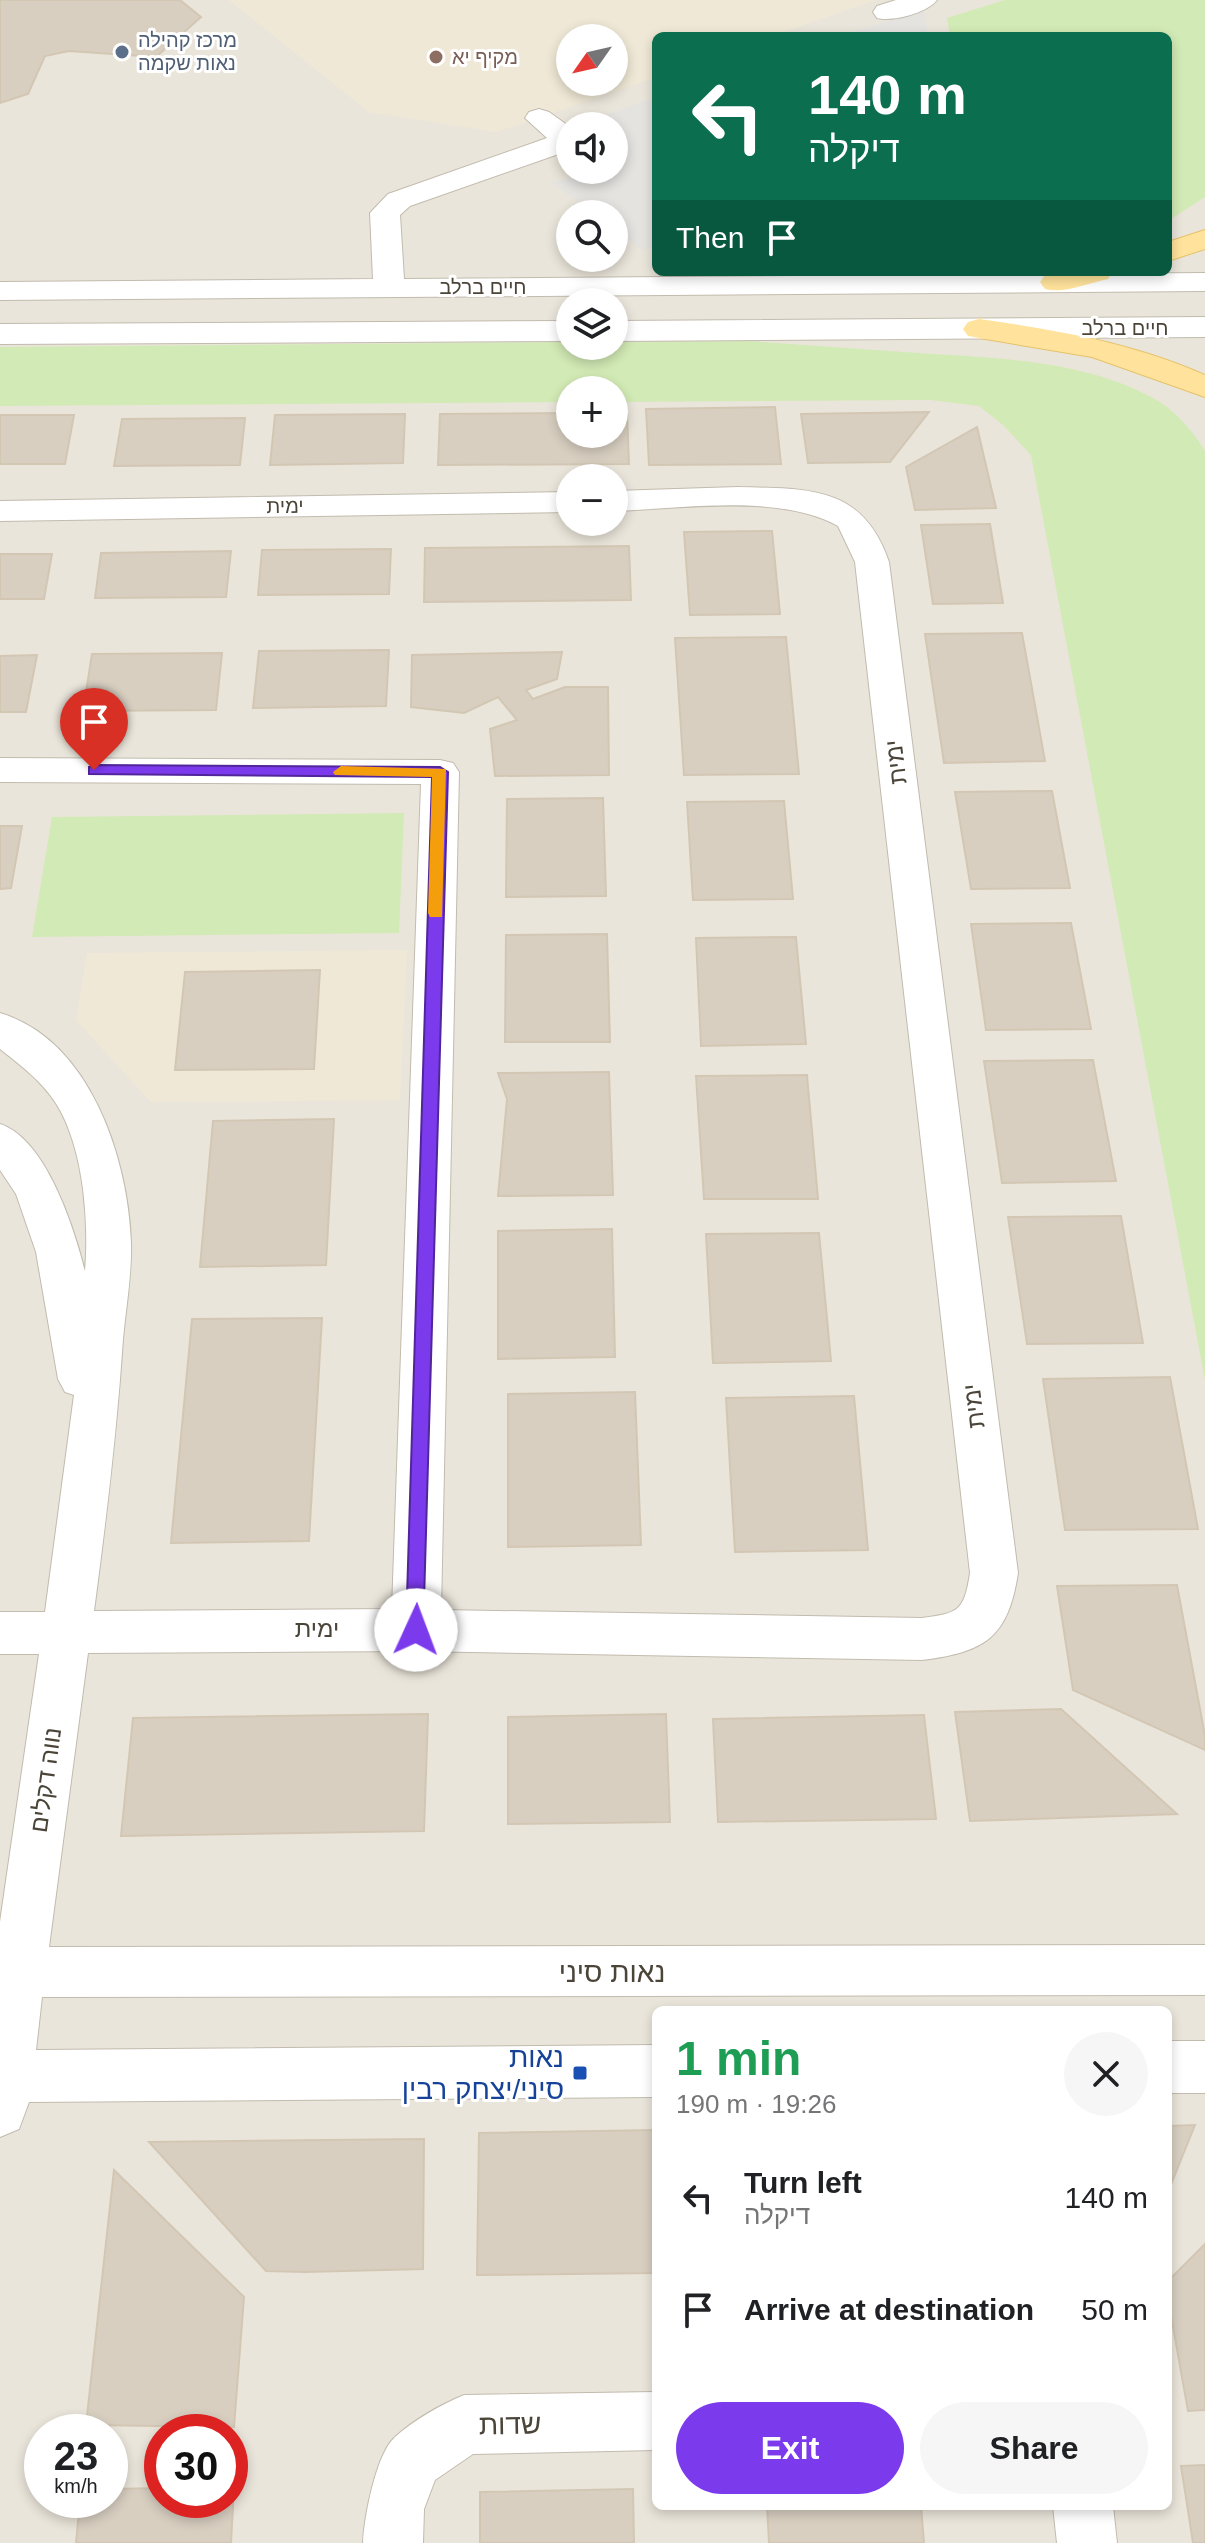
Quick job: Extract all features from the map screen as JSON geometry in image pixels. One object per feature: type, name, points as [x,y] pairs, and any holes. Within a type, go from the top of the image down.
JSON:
[{"type":"main road","points":[[1172,251],[1205,239]]},
{"type":"main road","points":[[1056,282],[1081,276]]},
{"type":"main road","points":[[979,329],[1082,344],[1132,356],[1205,387]]},
{"type":"street","points":[[887,12],[923,0]]},
{"type":"street","points":[[389,288],[385,213],[399,200],[569,140],[539,118]]},
{"type":"street","name":"חיים ברלב","points":[[0,291],[1205,282]]},
{"type":"street","name":"חיים ברלב","points":[[628,331],[1205,327]]},
{"type":"street","name":"חיים ברלב","points":[[0,334],[556,331]]},
{"type":"street","name":"ימית","points":[[0,1633],[66,1630],[416,1630],[922,1639],[957,1635],[981,1623],[990,1603],[994,1573],[872,562],[863,536],[849,518],[798,498],[628,501]]},
{"type":"street","name":"ימית","points":[[0,511],[556,502]]},
{"type":"street","points":[[0,770],[440,772],[416,1630]]},
{"type":"street","name":"נווה דקלים","points":[[0,1028],[48,1064],[80,1107],[97,1158],[109,1242],[92,1450],[2,2093]]},
{"type":"street","name":"נווה דקלים","points":[[0,1140],[17,1157],[39,1196],[65,1274],[92,1450]]},
{"type":"street","name":"נאות סיני","points":[[18,1972],[1205,1970]]},
{"type":"street","points":[[1172,2067],[1205,2067]]},
{"type":"street","points":[[2,2093],[652,2071]]},
{"type":"street","name":"שדות","points":[[393,2543],[394,2509],[413,2460],[464,2425],[652,2421]]},
{"type":"street","points":[[1083,2510],[1087,2543]]},
{"type":"shaded area","points":[[0,0],[1205,0],[1205,2543],[0,2543]]},
{"type":"shaded area","name":"מקיף יא","points":[[229,0],[876,0],[784,32],[652,32],[652,78],[628,87],[628,24],[556,24],[556,96],[601,96],[497,132],[369,112]]},
{"type":"shaded area","points":[[924,10],[927,32],[851,32]]},
{"type":"shaded area","points":[[652,98],[652,248],[641,249],[628,239],[628,200],[575,200],[551,182],[628,184],[628,112],[613,112]]},
{"type":"shaded area","points":[[407,950],[400,1100],[151,1102],[76,1020],[87,953]]},
{"type":"green space","points":[[1005,0],[1205,0],[1205,197],[1172,218],[1172,32],[949,32],[947,18]]},
{"type":"green space","points":[[748,341],[979,357],[1073,369],[1133,388],[1160,402],[1185,424],[1205,451],[1205,1380],[1031,455],[1003,425],[979,406],[931,400],[628,402],[628,376],[556,376],[556,402],[0,406],[0,347],[556,342],[556,360],[628,360],[628,342]]},
{"type":"green space","points":[[404,813],[399,933],[32,937],[52,817]]},
{"type":"building","name":"מרכז קהילה נאות שקמה","points":[[0,0],[180,0],[201,17],[156,57],[69,51],[45,56],[28,94],[0,103]]},
{"type":"building","points":[[775,407],[781,464],[649,465],[646,409]]},
{"type":"building","points":[[929,412],[890,462],[808,463],[801,414]]},
{"type":"building","points":[[556,413],[556,448],[628,448],[628,438],[629,464],[438,465],[440,414]]},
{"type":"building","points":[[405,414],[403,463],[270,465],[275,415]]},
{"type":"building","points":[[0,415],[74,415],[65,464],[0,464]]},
{"type":"building","points":[[245,418],[240,465],[114,466],[122,419]]},
{"type":"building","points":[[977,427],[996,508],[915,510],[906,467]]},
{"type":"building","points":[[990,524],[1003,603],[933,604],[921,525]]},
{"type":"building","points":[[772,531],[780,614],[690,615],[684,532]]},
{"type":"building","points":[[629,546],[631,600],[424,602],[425,548]]},
{"type":"building","points":[[391,549],[389,594],[258,595],[262,550]]},
{"type":"building","points":[[231,551],[226,597],[95,598],[101,553]]},
{"type":"building","points":[[0,554],[52,554],[44,599],[0,599]]},
{"type":"building","points":[[1022,633],[1045,761],[944,763],[925,634]]},
{"type":"building","points":[[786,637],[799,774],[684,775],[675,638]]},
{"type":"building","points":[[389,650],[386,706],[253,708],[259,651]]},
{"type":"building","points":[[562,652],[557,679],[526,690],[533,699],[565,687],[608,687],[609,775],[495,776],[490,729],[517,720],[498,697],[464,713],[411,707],[412,655]]},
{"type":"building","points":[[222,653],[216,710],[83,711],[92,654]]},
{"type":"building","points":[[37,655],[26,712],[0,712],[0,656]]},
{"type":"building","points":[[1052,791],[1070,888],[971,889],[955,792]]},
{"type":"building","points":[[603,798],[606,896],[506,897],[507,799]]},
{"type":"building","points":[[784,801],[793,899],[693,900],[687,802]]},
{"type":"building","points":[[0,826],[22,826],[11,888],[0,889]]},
{"type":"building","points":[[1071,923],[1091,1029],[986,1030],[971,924]]},
{"type":"building","points":[[607,934],[610,1042],[505,1042],[506,935]]},
{"type":"building","points":[[796,937],[806,1044],[701,1046],[696,938]]},
{"type":"building","points":[[320,970],[314,1069],[175,1070],[185,972]]},
{"type":"building","points":[[1093,1060],[1116,1181],[1002,1183],[984,1061]]},
{"type":"building","points":[[609,1072],[613,1195],[498,1196],[507,1099],[498,1073]]},
{"type":"building","points":[[807,1075],[818,1199],[704,1199],[696,1076]]},
{"type":"building","points":[[334,1119],[326,1265],[200,1267],[213,1121]]},
{"type":"building","points":[[1121,1216],[1143,1343],[1027,1344],[1008,1217]]},
{"type":"building","points":[[612,1229],[615,1357],[498,1359],[498,1231]]},
{"type":"building","points":[[819,1233],[831,1361],[713,1363],[706,1234]]},
{"type":"building","points":[[322,1318],[309,1541],[171,1543],[192,1319]]},
{"type":"building","points":[[1170,1377],[1198,1529],[1065,1530],[1043,1379]]},
{"type":"building","points":[[635,1392],[641,1545],[508,1547],[508,1394]]},
{"type":"building","points":[[854,1396],[868,1550],[735,1552],[726,1398]]},
{"type":"building","points":[[1177,1585],[1205,1750],[1073,1690],[1057,1586]]},
{"type":"building","points":[[1061,1709],[1177,1814],[970,1821],[955,1712]]},
{"type":"building","points":[[428,1714],[424,1831],[121,1836],[133,1718]]},
{"type":"building","points":[[666,1714],[670,1822],[508,1824],[508,1717]]},
{"type":"building","points":[[924,1715],[936,1819],[718,1822],[713,1719]]},
{"type":"building","points":[[1195,2125],[1172,2182],[1172,2126]]},
{"type":"building","points":[[652,2130],[652,2273],[477,2275],[479,2133]]},
{"type":"building","points":[[424,2139],[423,2269],[305,2272],[266,2271],[149,2142]]},
{"type":"building","points":[[114,2170],[244,2297],[235,2414],[144,2414],[144,2426],[128,2426],[128,2414],[87,2414]]},
{"type":"building","points":[[1205,2244],[1205,2410],[1188,2411],[1172,2321],[1172,2277]]},
{"type":"building","points":[[1205,2465],[1205,2543],[1193,2543],[1181,2466]]},
{"type":"building","points":[[144,2488],[144,2518],[232,2518],[231,2543],[76,2543],[78,2518],[128,2518],[128,2489]]},
{"type":"building","points":[[633,2489],[634,2543],[480,2543],[480,2492]]},
{"type":"building","points":[[767,2510],[921,2510],[924,2543],[769,2543]]},
{"type":"slow traffic","points":[[341,772],[440,772],[436,913]]},
{"type":"place","name":"מרכז קהילה נאות שקמה","points":[[122,52]]},
{"type":"place","name":"מקיף יא","points":[[436,57]]},
{"type":"place","name":"נאות סיני/יצחק רבין","points":[[580,2073]]},
{"type":"route","points":[[94,770],[440,772],[416,1630]]}]
